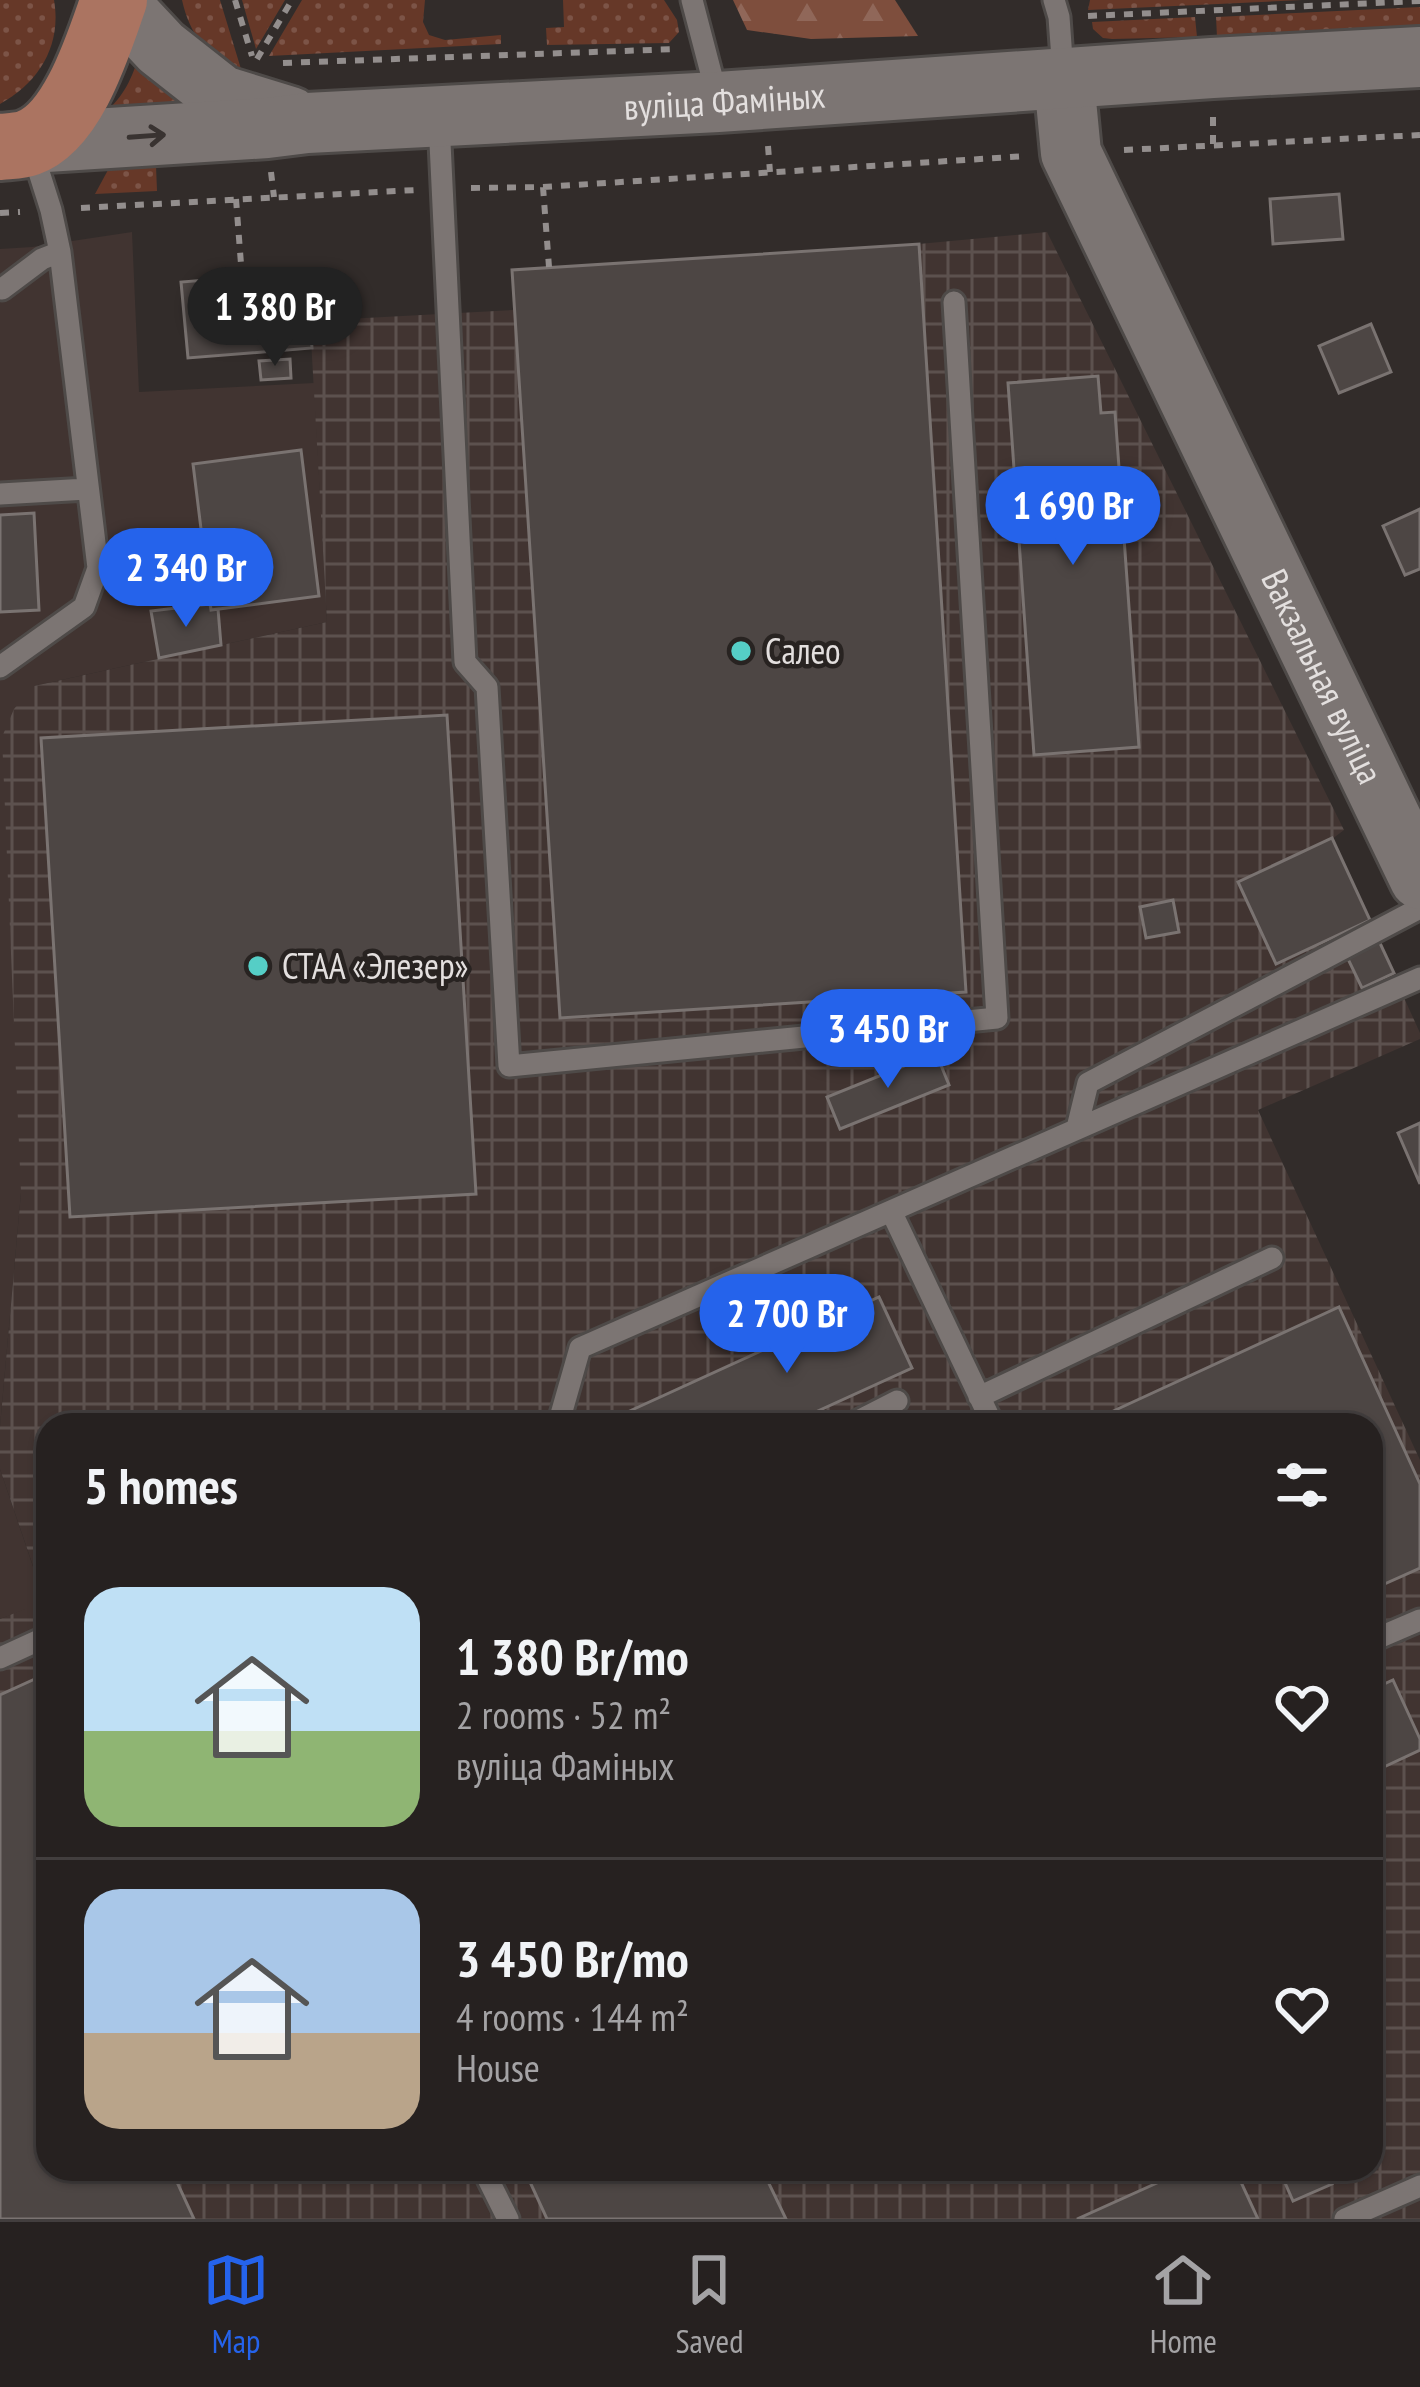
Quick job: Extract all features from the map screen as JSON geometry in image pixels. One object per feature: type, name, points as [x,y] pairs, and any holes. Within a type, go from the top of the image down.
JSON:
[{"type":"main road","points":[[15,145],[54,125],[88,75],[115,0],[161,48],[222,96],[307,123]]},
{"type":"main road","name":"вуліца Фаміных","points":[[15,145],[438,115],[712,75],[1064,80],[1420,57]]},
{"type":"main road","name":"Вакзальная вуліца","points":[[1064,80],[1071,153],[1420,879]]},
{"type":"lane","points":[[692,0],[712,75]]},
{"type":"lane","points":[[1056,9],[1064,80]]},
{"type":"lane","points":[[438,115],[465,662],[487,688],[509,1066],[997,1018],[955,302]]},
{"type":"lane","points":[[0,667],[84,608],[98,568],[60,252],[51,210],[15,145]]},
{"type":"lane","points":[[2,289],[42,259],[60,252]]},
{"type":"lane","points":[[0,494],[87,489]]},
{"type":"lane","points":[[1077,1128],[1088,1083],[1420,908]]},
{"type":"lane","points":[[561,1413],[580,1348],[1077,1128],[1418,985]]},
{"type":"lane","points":[[891,1210],[986,1413]]},
{"type":"lane","points":[[979,1397],[1272,1258]]},
{"type":"lane","points":[[873,1413],[897,1400]]},
{"type":"lane","points":[[1383,1636],[1420,1620]]},
{"type":"lane","points":[[0,1658],[36,1642]]},
{"type":"lane","points":[[489,2181],[508,2219]]},
{"type":"lane","points":[[1345,2219],[1420,2186]]},
{"type":"path","points":[[235,0],[255,64]]},
{"type":"path","points":[[1056,9],[1420,2]]},
{"type":"path","points":[[277,63],[712,75]]},
{"type":"path","points":[[0,213],[543,187],[1420,135]]},
{"type":"path","points":[[543,187],[549,267]]},
{"type":"path","points":[[236,199],[242,277]]},
{"type":"shaded area","points":[[0,0],[54,0],[56,17],[45,61],[26,85],[0,104]]},
{"type":"shaded area","points":[[182,0],[220,0],[241,69],[202,43]]},
{"type":"shaded area","points":[[242,0],[285,0],[256,49]]},
{"type":"shaded area","points":[[302,0],[425,0],[423,22],[429,35],[445,40],[501,35],[501,44],[269,56]]},
{"type":"shaded area","points":[[563,0],[664,0],[679,32],[669,43],[547,45],[546,28],[564,27]]},
{"type":"shaded area","points":[[1090,0],[1302,0],[1088,10]]},
{"type":"shaded area","points":[[1420,7],[1420,25],[1217,37],[1216,17]]},
{"type":"shaded area","points":[[1195,17],[1197,37],[1103,38],[1092,22]]},
{"type":"shaded area","points":[[138,58],[200,106],[101,116],[124,90]]},
{"type":"shaded area","points":[[156,166],[157,191],[95,194],[108,170]]},
{"type":"shaded area","points":[[132,232],[139,392],[314,383],[327,622],[34,686],[21,1193],[0,1427],[0,249]]},
{"type":"shaded area","points":[[1047,232],[1344,830],[1332,839],[1420,1039],[1258,1110],[1420,1460],[1420,2219],[0,2219],[0,1619],[36,1605],[36,2181],[1383,2181],[1383,1413],[36,1413],[36,1575],[0,1469],[21,1193],[2,737],[14,709],[34,686],[327,622],[310,321],[514,310],[512,270]],"holes":[[[936,1054],[840,1128],[828,1097]]]},
{"type":"shaded area","points":[[0,1469],[36,1575],[36,1605],[0,1619]]},
{"type":"green space","points":[[733,0],[895,0],[918,36],[811,39],[747,30]]},
{"type":"building","points":[[1339,194],[1343,239],[1273,244],[1270,199]]},
{"type":"building","name":"Салео","points":[[919,244],[966,992],[560,1018],[512,270]]},
{"type":"building","points":[[306,272],[312,348],[188,358],[181,282]]},
{"type":"building","points":[[1371,324],[1391,372],[1339,393],[1319,346]]},
{"type":"building","points":[[290,359],[291,378],[261,380],[259,361]]},
{"type":"building","points":[[1098,376],[1101,413],[1115,412],[1139,747],[1034,755],[1008,383]]},
{"type":"building","points":[[301,450],[319,596],[211,610],[193,464]]},
{"type":"building","points":[[1420,509],[1420,569],[1405,575],[1383,526]]},
{"type":"building","points":[[34,513],[39,610],[0,612],[0,515]]},
{"type":"building","points":[[210,604],[211,610],[218,609],[221,645],[159,658],[151,611]]},
{"type":"building","name":"СТАА «Элезер»","points":[[447,715],[476,1194],[70,1217],[41,738]]},
{"type":"building","points":[[1332,838],[1370,920],[1276,964],[1238,882]]},
{"type":"building","points":[[1173,900],[1179,932],[1146,938],[1140,907]]},
{"type":"building","points":[[1379,941],[1394,973],[1362,988],[1347,957]]},
{"type":"building","points":[[936,1053],[949,1085],[840,1129],[827,1097]]},
{"type":"building","points":[[1420,1123],[1420,1184],[1398,1133]]},
{"type":"building","points":[[879,1297],[912,1368],[813,1413],[625,1413]]},
{"type":"building","points":[[1339,1307],[1420,1484],[1420,1568],[1383,1585],[1383,1413],[1109,1413]]},
{"type":"building","points":[[36,1678],[36,2181],[177,2181],[194,2219],[0,2219],[0,1695]]},
{"type":"building","points":[[1393,1680],[1420,1739],[1420,1750],[1383,1767],[1383,1685]]},
{"type":"building","points":[[530,2181],[768,2181],[786,2219],[547,2219]]},
{"type":"building","points":[[1161,2181],[1241,2181],[1258,2219],[1077,2219]]},
{"type":"building","points":[[1284,2181],[1331,2181],[1332,2184],[1293,2201]]},
{"type":"place","name":"Салео","points":[[741,651]]},
{"type":"place","name":"СТАА «Элезер»","points":[[258,966]]}]
